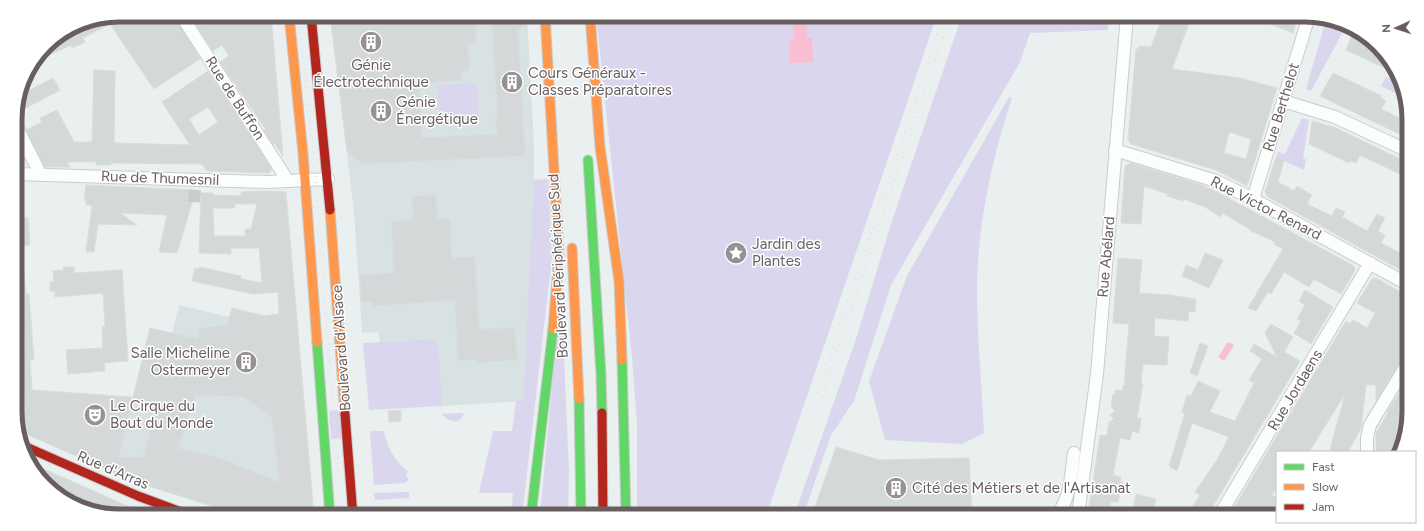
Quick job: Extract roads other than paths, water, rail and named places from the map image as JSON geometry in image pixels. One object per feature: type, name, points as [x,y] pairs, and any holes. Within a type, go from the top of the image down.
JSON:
[{"type":"main road","name":"Boulevard d'Alsace","points":[[290,22],[305,180],[329,509]]},
{"type":"main road","name":"Boulevard d'Alsace","points":[[312,22],[328,179],[352,509]]},
{"type":"main road","points":[[532,509],[556,301],[559,255],[545,22]]},
{"type":"main road","points":[[591,22],[600,147],[618,272],[625,438],[626,509]]},
{"type":"main road","points":[[588,154],[601,374],[603,509]]},
{"type":"main road","name":"Boulevard Périphérique Sud","points":[[571,240],[580,418],[581,509]]},
{"type":"main road","name":"Rue d'Arras","points":[[29,448],[138,496],[173,509]]},
{"type":"main road","points":[[528,509],[537,460]]},
{"type":"street","name":"Rue de Buffon","points":[[186,22],[288,181]]},
{"type":"street","name":"Rue Abélard","points":[[1079,509],[1097,374],[1126,22]]},
{"type":"street","name":"Rue Berthelot","points":[[1253,199],[1307,22]]},
{"type":"street","points":[[1283,101],[1335,117],[1402,148]]},
{"type":"street","points":[[22,138],[41,175]]},
{"type":"street","name":"Rue Victor Renard","points":[[1115,150],[1207,178],[1253,199],[1402,281]]},
{"type":"street","name":"Rue de Thumesnil","points":[[22,174],[195,185],[305,180]]},
{"type":"street","points":[[305,180],[328,179]]},
{"type":"street","name":"Rue Jordaens","points":[[1223,509],[1370,263]]},
{"type":"street","points":[[1367,451],[1367,438],[1370,425],[1402,372]]},
{"type":"street","points":[[1062,509],[1068,495],[1074,453]]},
{"type":"street","name":"Rue Abélard","points":[[1076,509],[1080,498]]},
{"type":"tunnel","points":[[194,202],[195,190]]},
{"type":"railway","points":[[300,22],[316,182],[340,509]]},
{"type":"railway","points":[[817,393],[942,22]]},
{"type":"railway","points":[[783,509],[949,22]]},
{"type":"place","name":"Génie Électrotechnique","points":[[371,42]]},
{"type":"place","name":"Cours Généraux - Classes Préparatoires","points":[[512,82]]},
{"type":"place","name":"Génie Énergétique","points":[[381,111]]},
{"type":"place","name":"Jardin des Plantes","points":[[736,253]]},
{"type":"place","name":"Salle Micheline Ostermeyer","points":[[246,362]]},
{"type":"place","name":"Le Cirque du Bout du Monde","points":[[95,415]]},
{"type":"place","name":"Cité des Métiers et de l'Artisanat","points":[[896,488]]}]
